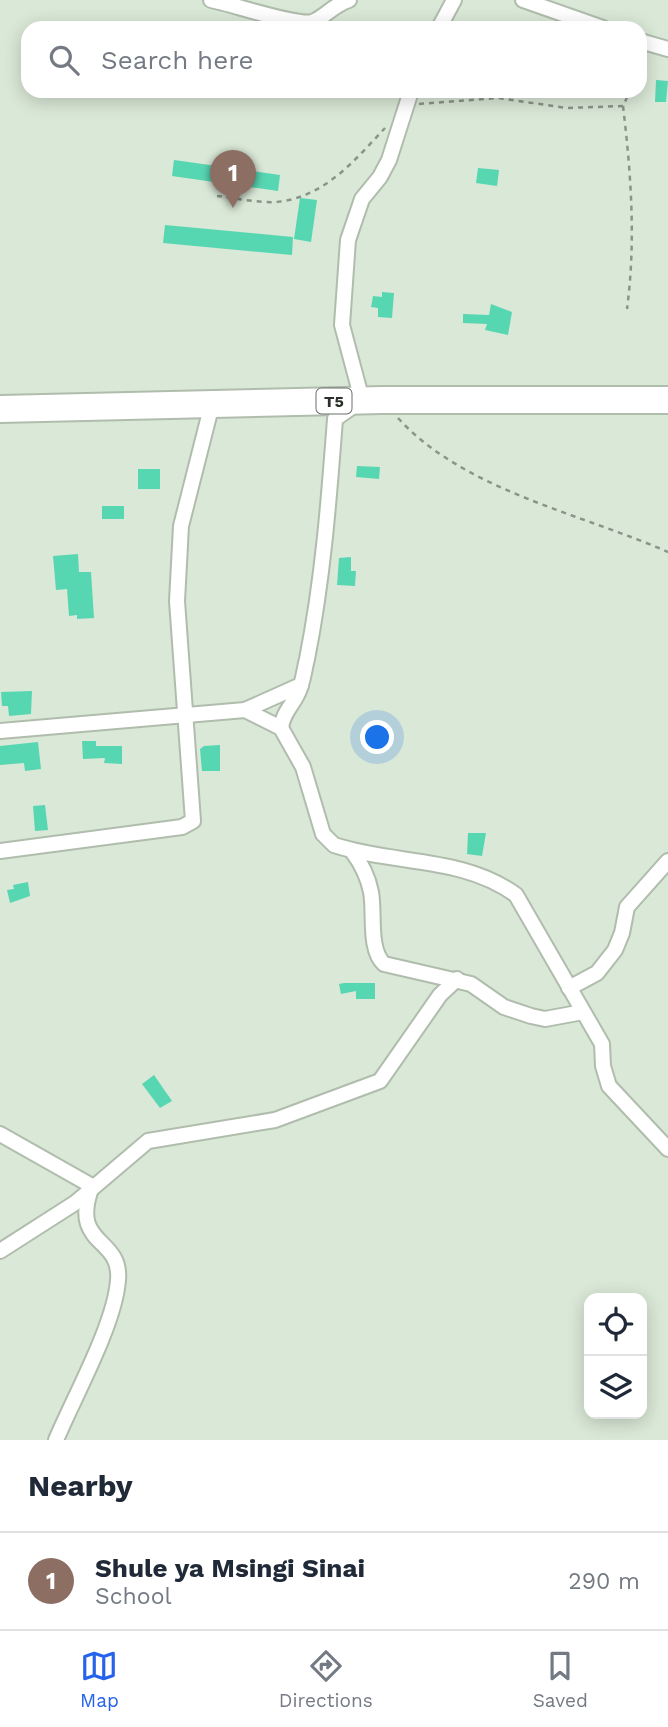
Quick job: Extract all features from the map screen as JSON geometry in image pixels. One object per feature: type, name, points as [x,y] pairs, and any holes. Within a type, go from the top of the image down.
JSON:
[{"type":"highway","name":"T5","points":[[0,409],[372,400],[668,400]]},
{"type":"street","points":[[211,0],[292,21]]},
{"type":"street","points":[[312,21],[334,5],[349,0]]},
{"type":"street","points":[[443,21],[454,0]]},
{"type":"street","points":[[523,0],[583,21]]},
{"type":"street","points":[[647,43],[668,49]]},
{"type":"street","points":[[281,728],[284,713],[301,685],[320,584],[324,527],[332,489],[335,419],[372,400],[342,325],[348,240],[362,198],[380,177],[389,160],[409,98]]},
{"type":"street","points":[[0,851],[190,824],[194,816],[177,601],[181,526],[212,404]]},
{"type":"street","points":[[0,731],[245,710],[301,685]]},
{"type":"street","points":[[245,710],[281,728],[303,767],[323,834],[334,845],[352,851],[439,864],[497,881],[516,895],[602,1044],[603,1066],[609,1086],[668,1149]]},
{"type":"street","points":[[352,851],[362,867],[371,891],[379,960],[384,964],[471,984],[514,1012],[545,1019],[583,1012]]},
{"type":"street","points":[[569,988],[597,973],[615,950],[622,933],[627,906],[668,861]]},
{"type":"street","points":[[0,1251],[75,1203],[92,1186],[148,1142],[275,1120],[380,1081],[440,995],[457,979]]},
{"type":"street","points":[[0,1134],[92,1186]]},
{"type":"street","points":[[56,1440],[94,1354],[119,1279],[118,1266],[112,1254],[87,1226],[84,1209],[92,1186]]},
{"type":"path","points":[[217,196],[276,202],[330,184],[409,98],[498,98],[567,108],[623,106]]},
{"type":"path","points":[[627,98],[623,106],[632,216],[632,264],[627,309]]},
{"type":"path","points":[[372,400],[407,428],[478,476],[571,517],[668,552]]},
{"type":"building","points":[[656,80],[668,81],[666,102],[655,102]]},
{"type":"building","points":[[174,160],[280,175],[278,191],[172,176]]},
{"type":"building","points":[[478,168],[499,170],[497,186],[476,183]]},
{"type":"building","points":[[300,198],[317,200],[311,242],[294,239]]},
{"type":"building","points":[[165,225],[293,237],[292,255],[163,243]]},
{"type":"building","points":[[382,292],[394,293],[392,318],[378,317],[378,308],[371,307],[373,296],[382,297]]},
{"type":"building","points":[[491,304],[512,312],[508,335],[485,330],[487,324],[463,323],[463,314],[489,315]]},
{"type":"building","points":[[357,466],[380,467],[379,479],[356,477]]},
{"type":"building","points":[[138,469],[160,469],[160,489],[138,489]]},
{"type":"building","points":[[102,506],[124,506],[124,519],[102,519]]},
{"type":"building","points":[[78,554],[79,572],[91,572],[94,618],[77,619],[77,615],[69,616],[67,589],[56,590],[53,556]]},
{"type":"building","points":[[351,557],[351,571],[356,571],[355,586],[337,585],[339,558]]},
{"type":"building","points":[[32,691],[31,714],[9,716],[8,706],[2,706],[1,692]]},
{"type":"building","points":[[82,741],[96,741],[96,746],[122,746],[122,764],[104,763],[105,758],[83,759]]},
{"type":"building","points":[[38,742],[41,769],[25,771],[24,763],[0,765],[0,746]]},
{"type":"building","points":[[220,745],[220,771],[202,771],[200,749],[204,746]]},
{"type":"building","points":[[45,805],[48,830],[35,831],[33,806]]},
{"type":"building","points":[[468,833],[486,833],[482,856],[467,854]]},
{"type":"building","points":[[28,882],[30,896],[10,903],[7,890],[14,889],[13,885]]},
{"type":"building","points":[[375,983],[375,999],[356,999],[356,991],[341,994],[339,984]]},
{"type":"building","points":[[154,1075],[172,1101],[160,1108],[142,1084]]},
{"type":"place","name":"Shule ya Msingi Sinai","points":[[233,208]]}]
